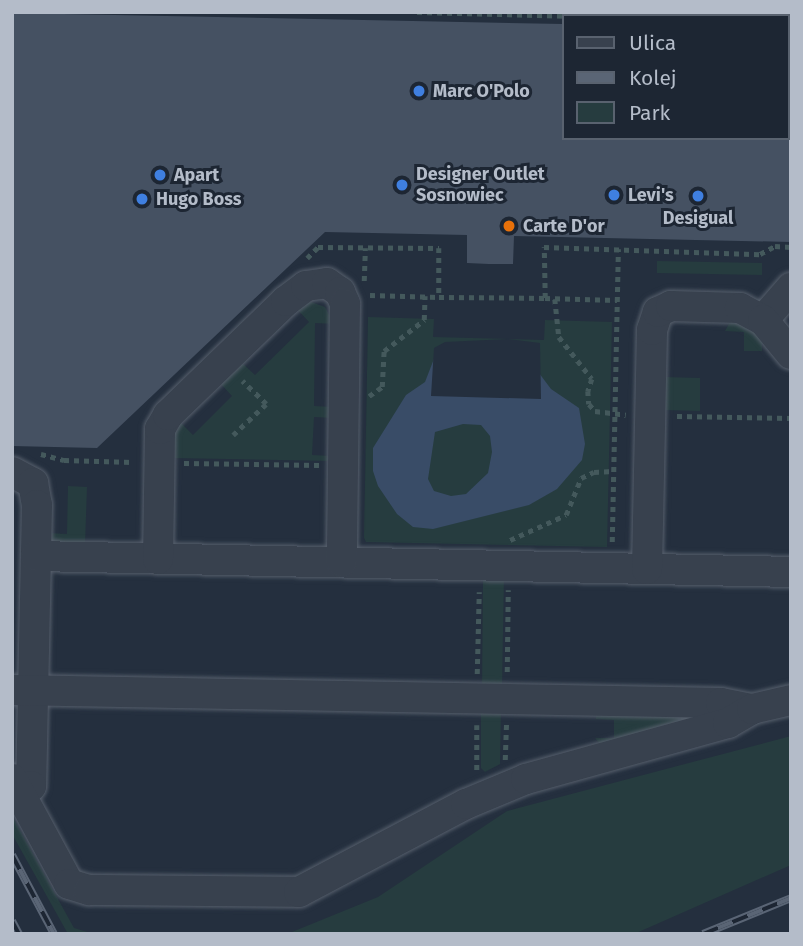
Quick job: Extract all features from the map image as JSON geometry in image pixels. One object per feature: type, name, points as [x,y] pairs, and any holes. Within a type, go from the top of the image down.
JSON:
[{"type":"lane","points":[[158,559],[160,429],[168,415],[286,301],[306,286],[327,283],[340,292],[345,304],[342,562]]},
{"type":"lane","points":[[763,320],[791,288]]},
{"type":"lane","points":[[647,569],[652,330],[659,312],[671,306],[740,308],[763,320],[791,354]]},
{"type":"lane","points":[[12,472],[33,483],[37,505],[36,556],[23,691],[31,786],[16,787],[69,884],[89,890],[299,892],[466,804],[526,779],[728,723],[752,709],[791,700]]},
{"type":"lane","points":[[36,556],[791,572]]},
{"type":"lane","points":[[23,691],[721,703],[752,709]]},
{"type":"path","points":[[417,12],[562,15]]},
{"type":"path","points":[[545,298],[544,247],[760,254],[775,246],[791,247]]},
{"type":"path","points":[[299,266],[318,247],[439,248],[439,297]]},
{"type":"path","points":[[365,248],[365,284]]},
{"type":"path","points":[[611,551],[618,249]]},
{"type":"path","points":[[364,295],[617,300]]},
{"type":"path","points":[[363,387],[362,400],[382,387],[384,351],[424,320],[425,296]]},
{"type":"path","points":[[223,362],[266,404],[233,435]]},
{"type":"path","points":[[40,454],[64,460],[343,466]]},
{"type":"path","points":[[505,768],[510,539],[566,515],[582,478],[594,472],[613,471]]},
{"type":"path","points":[[479,565],[477,771],[480,776]]},
{"type":"green space","points":[[657,261],[762,263],[762,275],[657,273]]},
{"type":"green space","points":[[311,302],[325,307],[334,324],[315,323],[314,406],[333,407],[333,418],[314,417],[312,455],[332,456],[330,461],[172,458],[173,431],[179,421],[193,435],[232,396],[219,382],[241,362],[255,375],[309,322],[296,308]]},
{"type":"green space","points":[[368,317],[434,319],[433,337],[544,340],[545,320],[612,322],[607,547],[366,542]]},
{"type":"green space","points":[[730,322],[747,324],[762,340],[762,351],[744,351],[744,332],[725,331]]},
{"type":"green space","points":[[663,377],[700,378],[700,411],[663,410]]},
{"type":"green space","points":[[68,486],[87,487],[85,545],[52,543],[49,538],[48,533],[67,534]]},
{"type":"green space","points":[[483,578],[504,578],[502,688],[482,688]]},
{"type":"green space","points":[[481,712],[501,712],[500,764],[485,772],[481,768]]},
{"type":"green space","points":[[596,715],[689,719],[600,744],[595,738],[614,738],[614,720],[596,719]]},
{"type":"green space","points":[[791,736],[791,865],[634,934],[287,934],[378,897],[507,811]]},
{"type":"green space","points":[[12,816],[74,928],[94,934],[68,934],[12,834]]},
{"type":"water","points":[[437,351],[539,373],[551,389],[579,408],[585,444],[582,460],[557,489],[529,505],[433,529],[413,527],[397,514],[378,486],[373,471],[373,448],[406,395],[425,382]],"holes":[[[463,424],[481,425],[490,436],[492,452],[488,473],[466,494],[451,496],[434,491],[428,479],[435,432]]]},
{"type":"pier","points":[[508,339],[540,343],[541,399],[431,396],[434,348],[445,342]]},
{"type":"building","name":"Designer Outlet Sosnowiec","points":[[12,13],[562,24],[562,140],[791,138],[791,242],[514,236],[513,264],[489,264],[467,263],[467,235],[325,232],[97,448],[12,446]]},
{"type":"railway","points":[[12,855],[54,934]]},
{"type":"railway","points":[[703,934],[791,898]]},
{"type":"railway","points":[[12,921],[19,934]]},
{"type":"place","name":"Marc O'Polo","points":[[419,91]]},
{"type":"place","name":"Apart","points":[[160,175]]},
{"type":"place","name":"Designer Outlet Sosnowiec","points":[[402,185]]},
{"type":"place","name":"Levi's","points":[[614,195]]},
{"type":"place","name":"Desigual","points":[[698,196]]},
{"type":"place","name":"Hugo Boss","points":[[142,199]]},
{"type":"place","name":"Carte D'or","points":[[509,226]]}]
